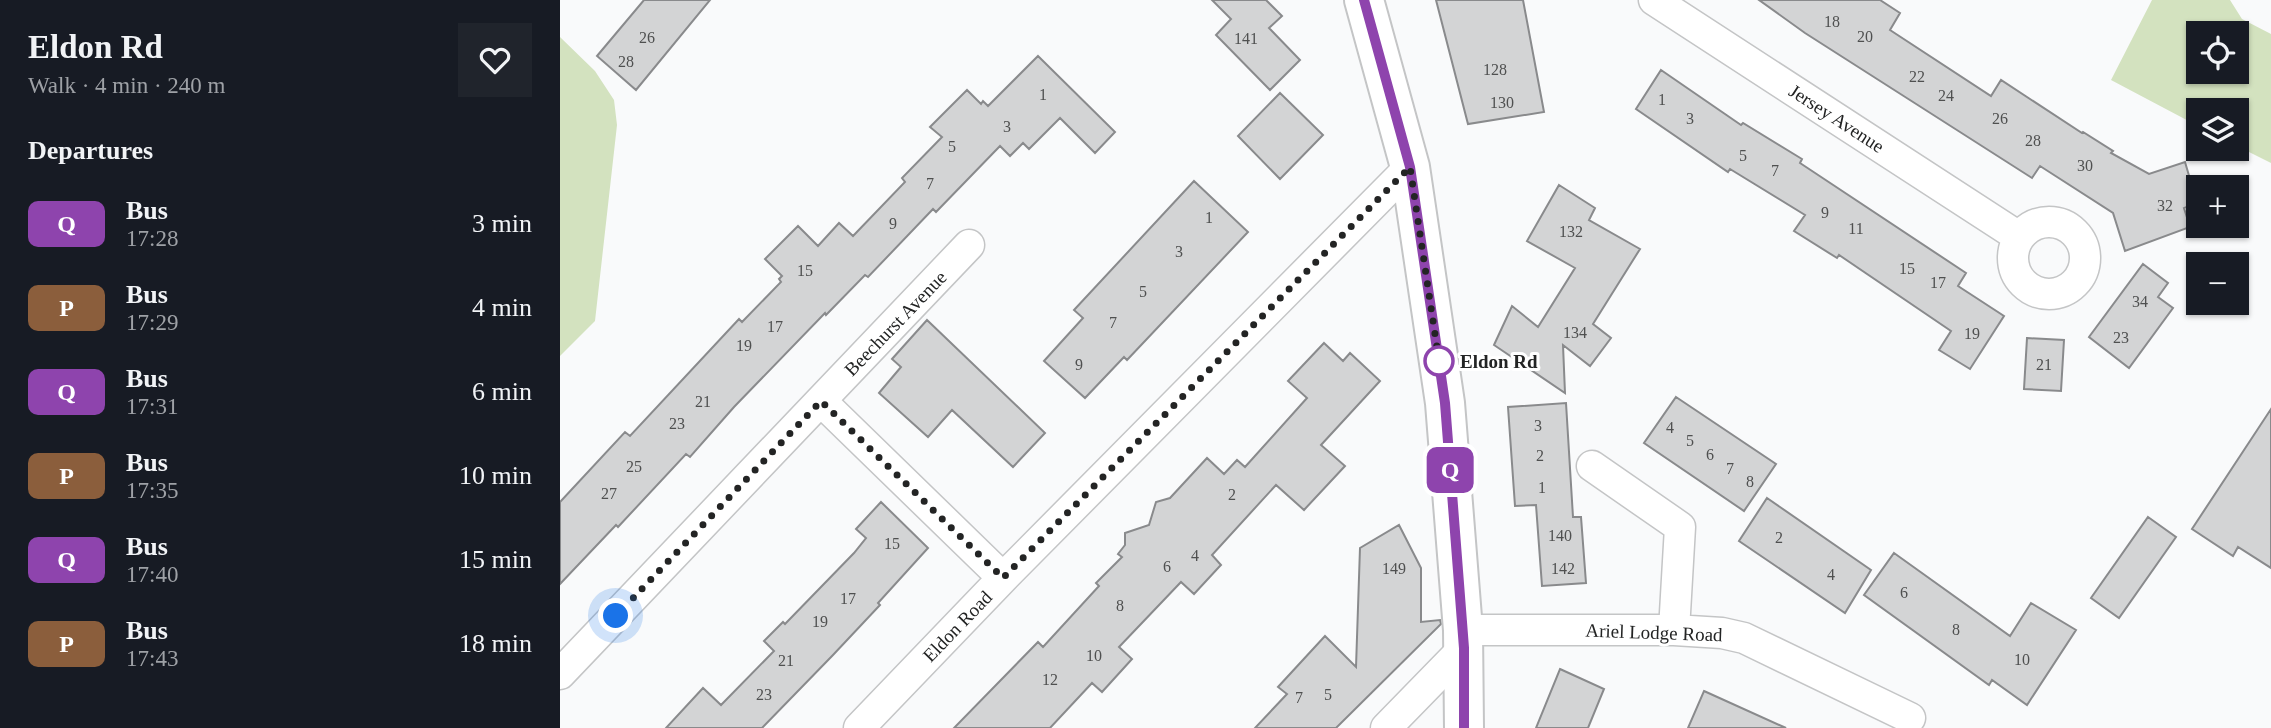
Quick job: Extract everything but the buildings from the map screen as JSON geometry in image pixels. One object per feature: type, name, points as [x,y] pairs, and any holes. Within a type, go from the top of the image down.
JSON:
[{"type":"street","points":[[1364,0],[1410,167],[1445,403],[1463,639],[1464,728]]},
{"type":"street","name":"Jersey Avenue","points":[[1654,0],[2019,237]]},
{"type":"street","name":"Eldon Road","points":[[859,728],[1003,578],[1410,167]]},
{"type":"street","name":"Beechurst Avenue","points":[[560,674],[969,245]]},
{"type":"street","points":[[821,401],[1003,578]]},
{"type":"street","points":[[1592,466],[1680,527],[1674,630]]},
{"type":"street","name":"Ariel Lodge Road","points":[[1463,639],[1674,630],[1722,633],[1744,638],[1910,718]]},
{"type":"street","points":[[1386,728],[1463,639]]},
{"type":"green space","points":[[2152,0],[2230,0],[2246,21],[2186,21],[2186,84],[2249,84],[2249,23],[2271,34],[2271,163],[2249,152],[2249,98],[2186,98],[2186,120],[2111,80]]},
{"type":"green space","points":[[560,37],[595,71],[614,100],[617,125],[595,321],[560,356]]},
{"type":"bus line","name":"Q","points":[[1364,0],[1410,167],[1445,403],[1464,648],[1464,728]]},
{"type":"place","name":"Eldon Rd","points":[[1439,361]]},
{"type":"route","points":[[616,616],[821,401],[1003,578],[1410,167],[1439,361]]}]
